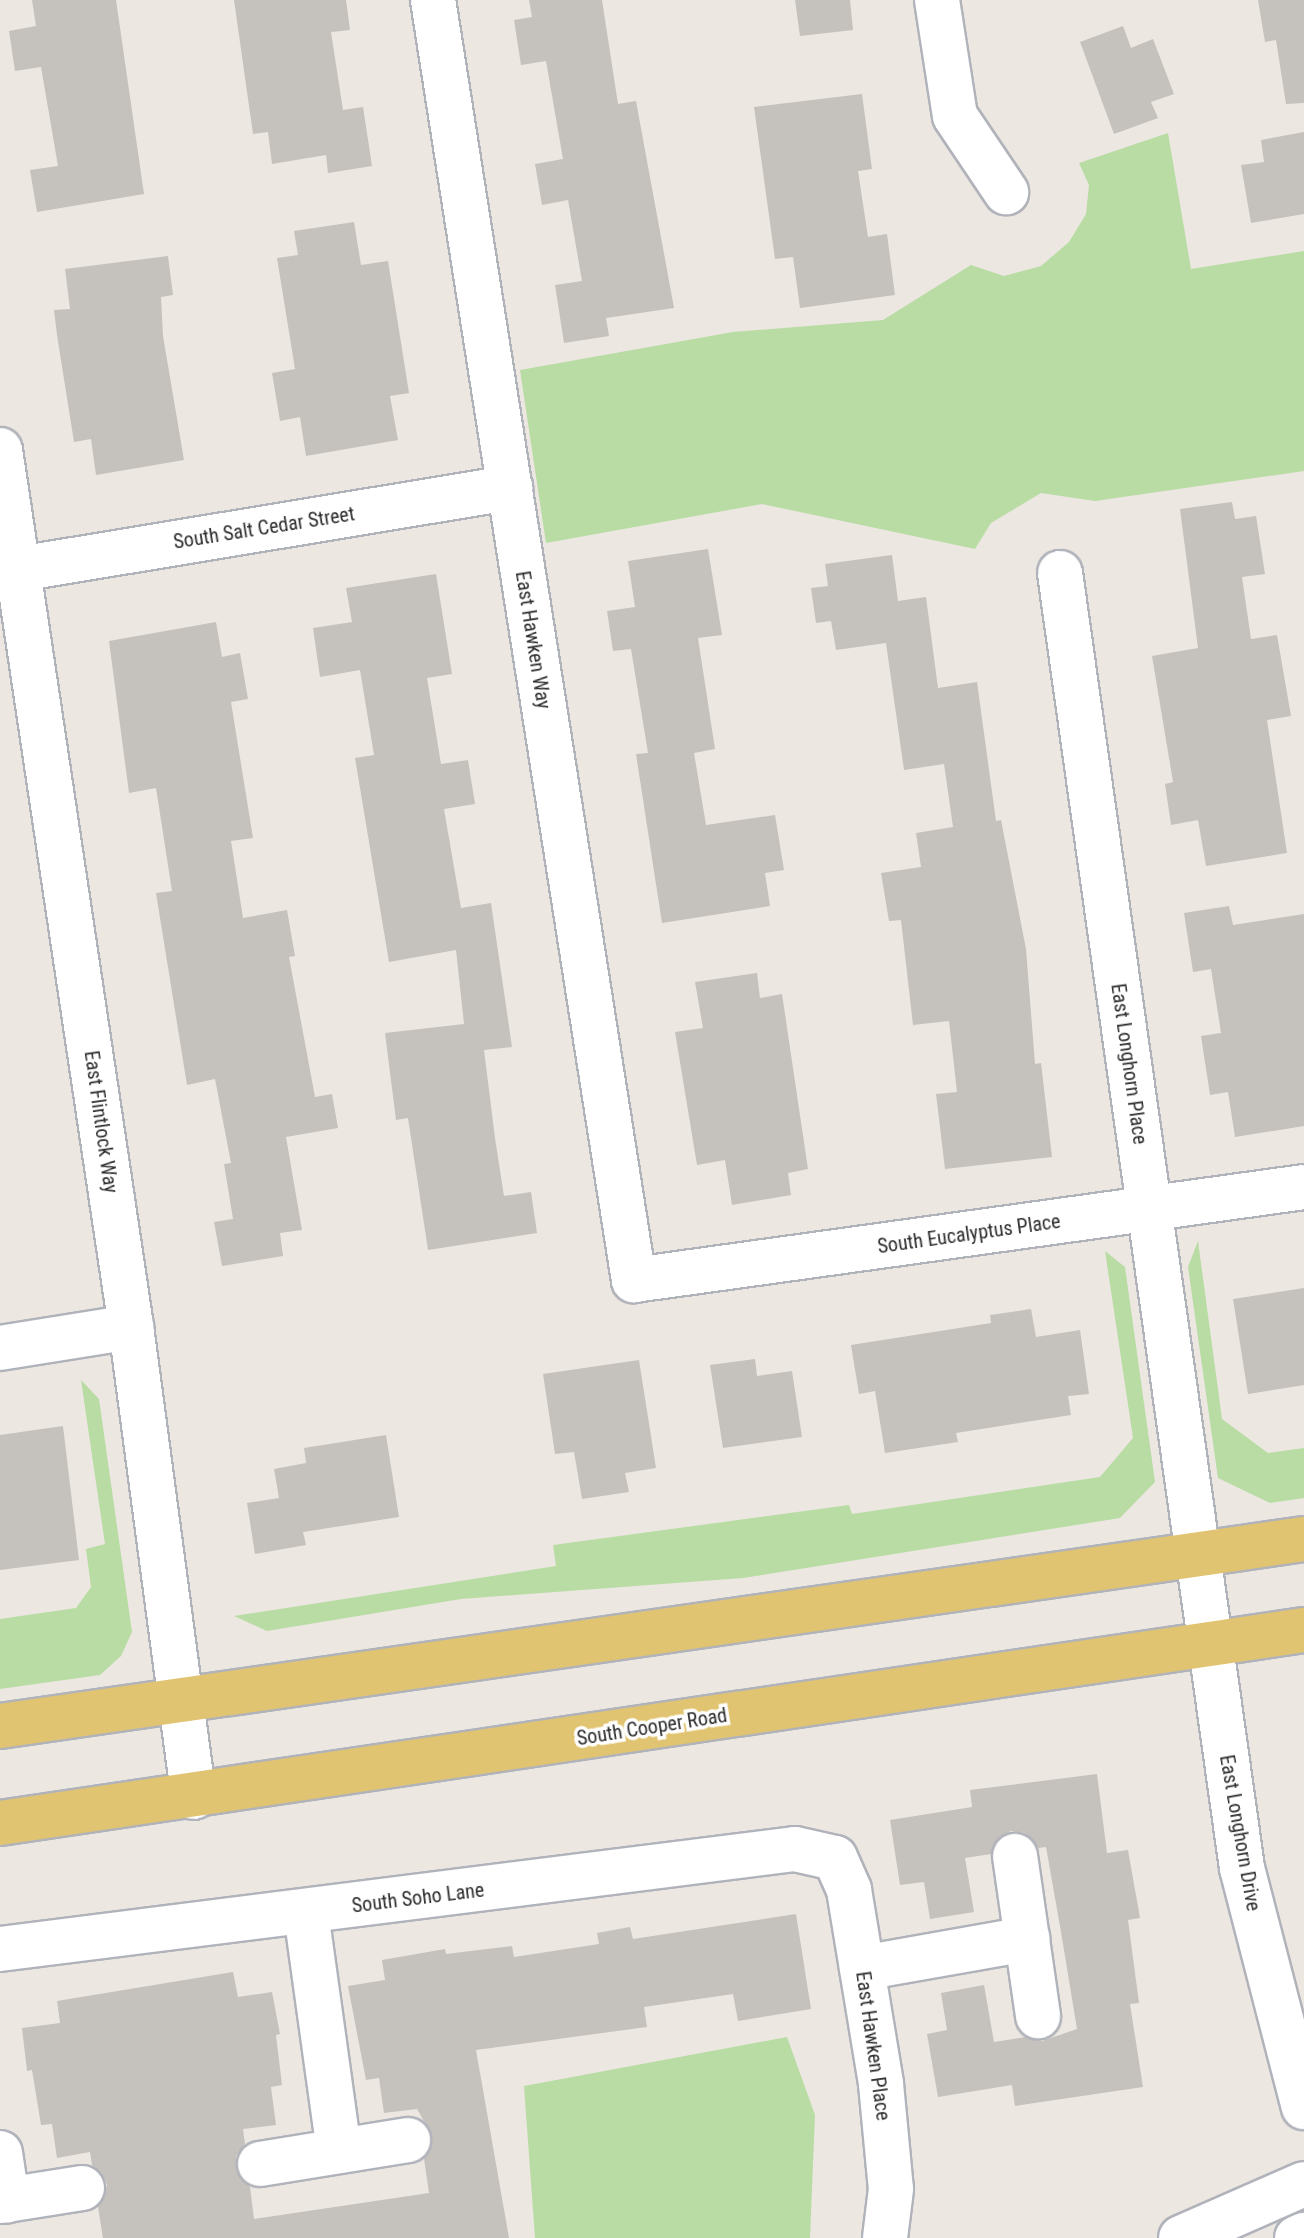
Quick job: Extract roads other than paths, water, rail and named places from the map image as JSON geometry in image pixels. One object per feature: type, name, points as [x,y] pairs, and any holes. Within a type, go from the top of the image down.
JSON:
[{"type":"main road","points":[[0,1726],[1304,1539]]},
{"type":"main road","name":"South Cooper Road","points":[[0,1823],[194,1797],[1304,1630]]},
{"type":"street","name":"East Hawken Way","points":[[433,0],[634,1280]]},
{"type":"street","points":[[937,0],[955,116],[1006,192]]},
{"type":"street","name":"East Flintlock Way","points":[[0,450],[131,1327],[194,1797]]},
{"type":"street","name":"South Salt Cedar Street","points":[[19,569],[510,488]]},
{"type":"street","name":"East Longhorn Place","points":[[1060,573],[1198,1555]]},
{"type":"street","name":"South Eucalyptus Place","points":[[634,1280],[1304,1187]]},
{"type":"street","points":[[0,1348],[131,1327]]},
{"type":"street","name":"East Longhorn Drive","points":[[1198,1555],[1242,1868],[1304,2107]]},
{"type":"street","name":"South Soho Lane","points":[[0,1949],[306,1913],[795,1849],[835,1858]]},
{"type":"street","points":[[1015,1856],[1038,2016]]},
{"type":"street","name":"East Hawken Place","points":[[835,1858],[849,1890],[862,1968],[891,2189],[885,2238]]},
{"type":"street","points":[[306,1913],[339,2151]]},
{"type":"street","points":[[862,1968],[1027,1939]]},
{"type":"street","points":[[260,2164],[408,2140]]},
{"type":"street","points":[[0,2153],[3,2200],[82,2188]]},
{"type":"street","points":[[1181,2238],[1304,2184]]},
{"type":"street","points":[[1297,2238],[1304,2235]]}]
